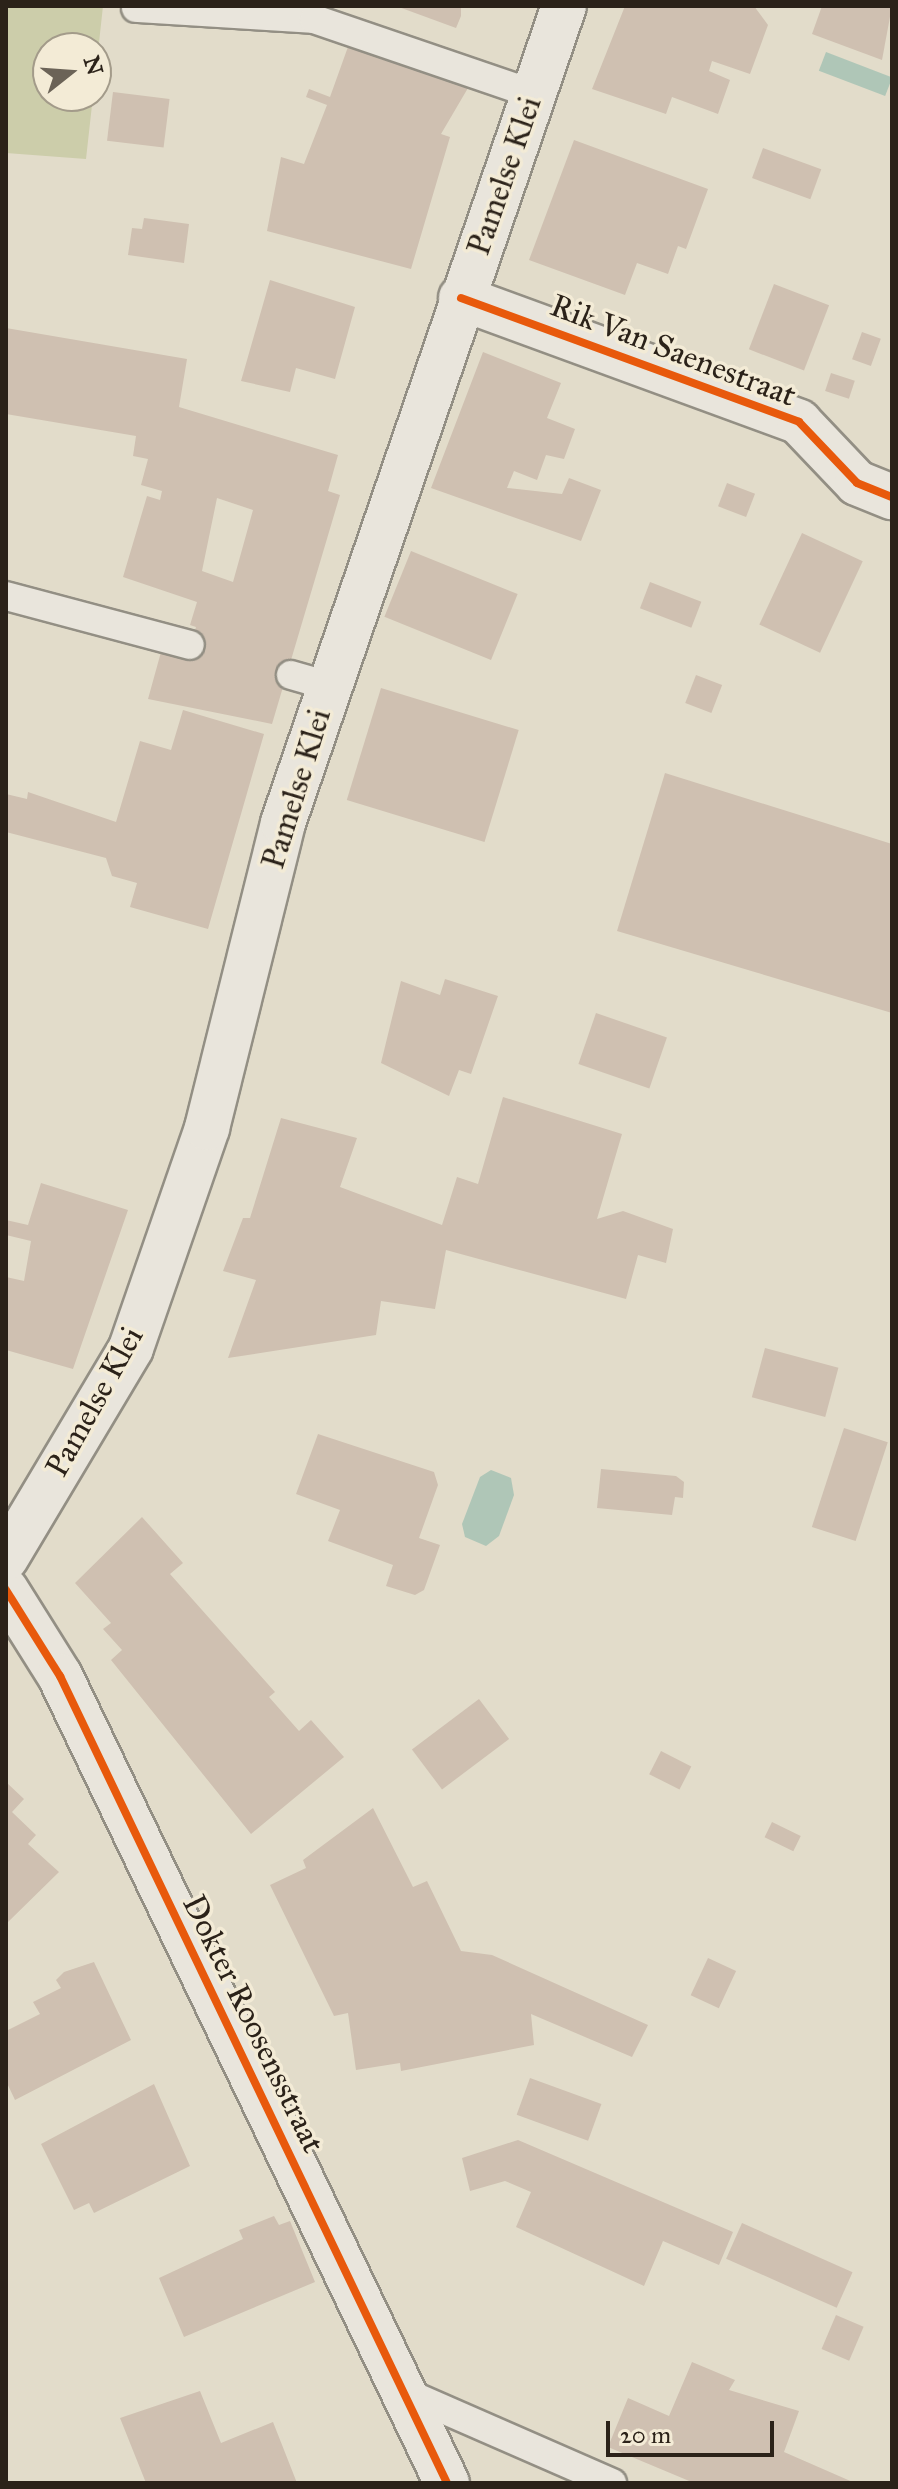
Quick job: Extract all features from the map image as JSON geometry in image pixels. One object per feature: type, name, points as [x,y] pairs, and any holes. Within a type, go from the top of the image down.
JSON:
[{"type":"main road","name":"Pamelse Klei","points":[[6,1558],[131,1348],[207,1128],[283,823],[310,680],[461,298],[564,6]]},
{"type":"main road","name":"Rik Van Saenestraat","points":[[461,298],[799,422],[857,483],[892,497]]},
{"type":"main road","name":"Dokter Roosensstraat","points":[[6,1590],[60,1676],[447,2483]]},
{"type":"lane","points":[[136,8],[314,19],[533,94]]},
{"type":"lane","points":[[6,596],[190,645]]},
{"type":"lane","points":[[404,2392],[612,2483]]},
{"type":"shaded area","points":[[6,6],[103,6],[100,32],[32,32],[32,112],[91,112],[86,159],[6,153]]},
{"type":"shaded area","points":[[826,52],[892,77],[885,96],[819,71]]},
{"type":"shaded area","points":[[491,1470],[511,1478],[514,1495],[499,1536],[486,1546],[465,1537],[462,1524],[480,1477]]},
{"type":"building","points":[[396,6],[461,6],[461,16],[456,28]]},
{"type":"building","points":[[625,6],[754,6],[768,25],[750,74],[712,61],[709,71],[730,80],[718,114],[672,97],[666,114],[592,89]]},
{"type":"building","points":[[822,6],[892,6],[882,60],[812,34]]},
{"type":"building","points":[[349,44],[468,88],[441,134],[450,137],[411,269],[267,231],[281,157],[304,164],[327,105],[306,97],[309,89],[330,97]]},
{"type":"building","points":[[113,92],[170,99],[164,148],[107,141]]},
{"type":"building","points":[[574,140],[708,189],[686,249],[678,246],[668,274],[637,263],[625,295],[529,260]]},
{"type":"building","points":[[763,148],[821,169],[810,199],[752,178]]},
{"type":"building","points":[[144,218],[189,224],[184,263],[128,255],[132,228],[142,229]]},
{"type":"building","points":[[270,280],[355,307],[335,379],[296,368],[290,392],[241,381]]},
{"type":"building","points":[[774,284],[829,305],[804,370],[749,349]]},
{"type":"building","points":[[6,328],[187,359],[179,407],[338,455],[328,491],[340,495],[272,724],[148,699],[161,652],[186,660],[196,627],[190,625],[197,602],[123,577],[147,496],[160,500],[162,491],[141,485],[148,459],[133,456],[136,436],[6,414]],"holes":[[[217,498],[253,510],[233,582],[202,571]]]},
{"type":"building","points":[[862,332],[881,339],[871,366],[852,359]]},
{"type":"building","points":[[483,352],[561,383],[547,418],[575,429],[564,459],[546,455],[537,480],[514,471],[507,488],[562,494],[569,478],[601,490],[581,541],[431,488]]},
{"type":"building","points":[[831,373],[855,381],[849,399],[825,391]]},
{"type":"building","points":[[727,483],[755,494],[746,517],[718,506]]},
{"type":"building","points":[[802,533],[863,561],[820,653],[759,625]]},
{"type":"building","points":[[411,551],[518,594],[491,660],[384,617]]},
{"type":"building","points":[[650,582],[701,602],[691,628],[640,608]]},
{"type":"building","points":[[696,675],[722,685],[711,713],[685,703]]},
{"type":"building","points":[[381,688],[519,730],[485,842],[347,800]]},
{"type":"building","points":[[183,710],[264,734],[208,929],[130,907],[137,883],[112,876],[106,858],[6,832],[6,794],[27,799],[28,792],[116,822],[140,741],[171,750]]},
{"type":"building","points":[[665,773],[892,844],[892,1013],[617,931]]},
{"type":"building","points":[[445,979],[498,996],[471,1074],[459,1070],[449,1096],[381,1063],[401,981],[440,995]]},
{"type":"building","points":[[596,1013],[667,1037],[649,1088],[578,1064]]},
{"type":"building","points":[[503,1097],[622,1134],[597,1219],[623,1211],[673,1229],[666,1263],[638,1255],[626,1299],[446,1250],[435,1309],[381,1301],[376,1335],[228,1358],[256,1280],[223,1271],[243,1218],[250,1218],[281,1118],[357,1138],[340,1187],[442,1225],[457,1177],[478,1184]]},
{"type":"building","points":[[41,1183],[128,1210],[73,1369],[6,1350],[6,1277],[24,1281],[31,1241],[6,1235],[6,1220],[28,1225]]},
{"type":"building","points":[[765,1348],[838,1368],[825,1417],[752,1397]]},
{"type":"building","points":[[844,1428],[888,1442],[856,1541],[812,1527]]},
{"type":"building","points":[[318,1434],[434,1472],[438,1485],[419,1538],[440,1545],[424,1590],[415,1595],[386,1586],[393,1565],[328,1541],[340,1510],[296,1494]]},
{"type":"building","points":[[601,1469],[676,1476],[684,1482],[683,1498],[675,1497],[672,1515],[597,1508]]},
{"type":"building","points":[[142,1517],[183,1563],[170,1574],[275,1692],[269,1697],[299,1731],[311,1720],[344,1757],[251,1834],[111,1660],[122,1650],[103,1629],[111,1623],[75,1583]]},
{"type":"building","points":[[479,1699],[509,1739],[442,1789],[412,1750]]},
{"type":"building","points":[[661,1751],[691,1766],[679,1790],[649,1774]]},
{"type":"building","points":[[6,1782],[24,1799],[12,1812],[36,1835],[28,1844],[59,1872],[6,1924]]},
{"type":"building","points":[[373,1808],[413,1887],[427,1881],[461,1951],[492,1955],[648,2025],[632,2057],[531,2014],[534,2045],[401,2071],[400,2063],[356,2070],[348,2013],[334,2016],[270,1885],[306,1868],[303,1860]]},
{"type":"building","points":[[772,1822],[801,1836],[793,1851],[765,1837]]},
{"type":"building","points":[[708,1958],[736,1971],[719,2008],[691,1995]]},
{"type":"building","points":[[94,1962],[131,2040],[15,2100],[6,2081],[6,2031],[40,2014],[33,2002],[61,1988],[56,1980],[64,1972]]},
{"type":"building","points":[[530,2078],[601,2104],[588,2141],[517,2115]]},
{"type":"building","points":[[154,2084],[190,2166],[94,2213],[89,2203],[74,2210],[41,2144]]},
{"type":"building","points":[[518,2140],[733,2232],[719,2265],[663,2241],[644,2286],[516,2227],[531,2192],[505,2181],[470,2191],[462,2158]]},
{"type":"building","points":[[274,2216],[279,2225],[290,2221],[315,2282],[184,2337],[159,2278],[243,2239],[239,2230]]},
{"type":"building","points":[[742,2223],[853,2272],[837,2308],[726,2259]]},
{"type":"building","points":[[836,2315],[864,2327],[849,2361],[822,2349]]},
{"type":"building","points":[[692,2362],[735,2380],[729,2390],[799,2411],[784,2452],[855,2483],[694,2483],[608,2447],[628,2398],[669,2416]]},
{"type":"building","points":[[200,2391],[221,2443],[273,2422],[297,2483],[146,2483],[120,2418]]},
{"type":"cycle path","points":[[461,298],[799,422],[857,483],[892,497]]},
{"type":"cycle path","points":[[6,1590],[60,1676],[447,2483]]}]
